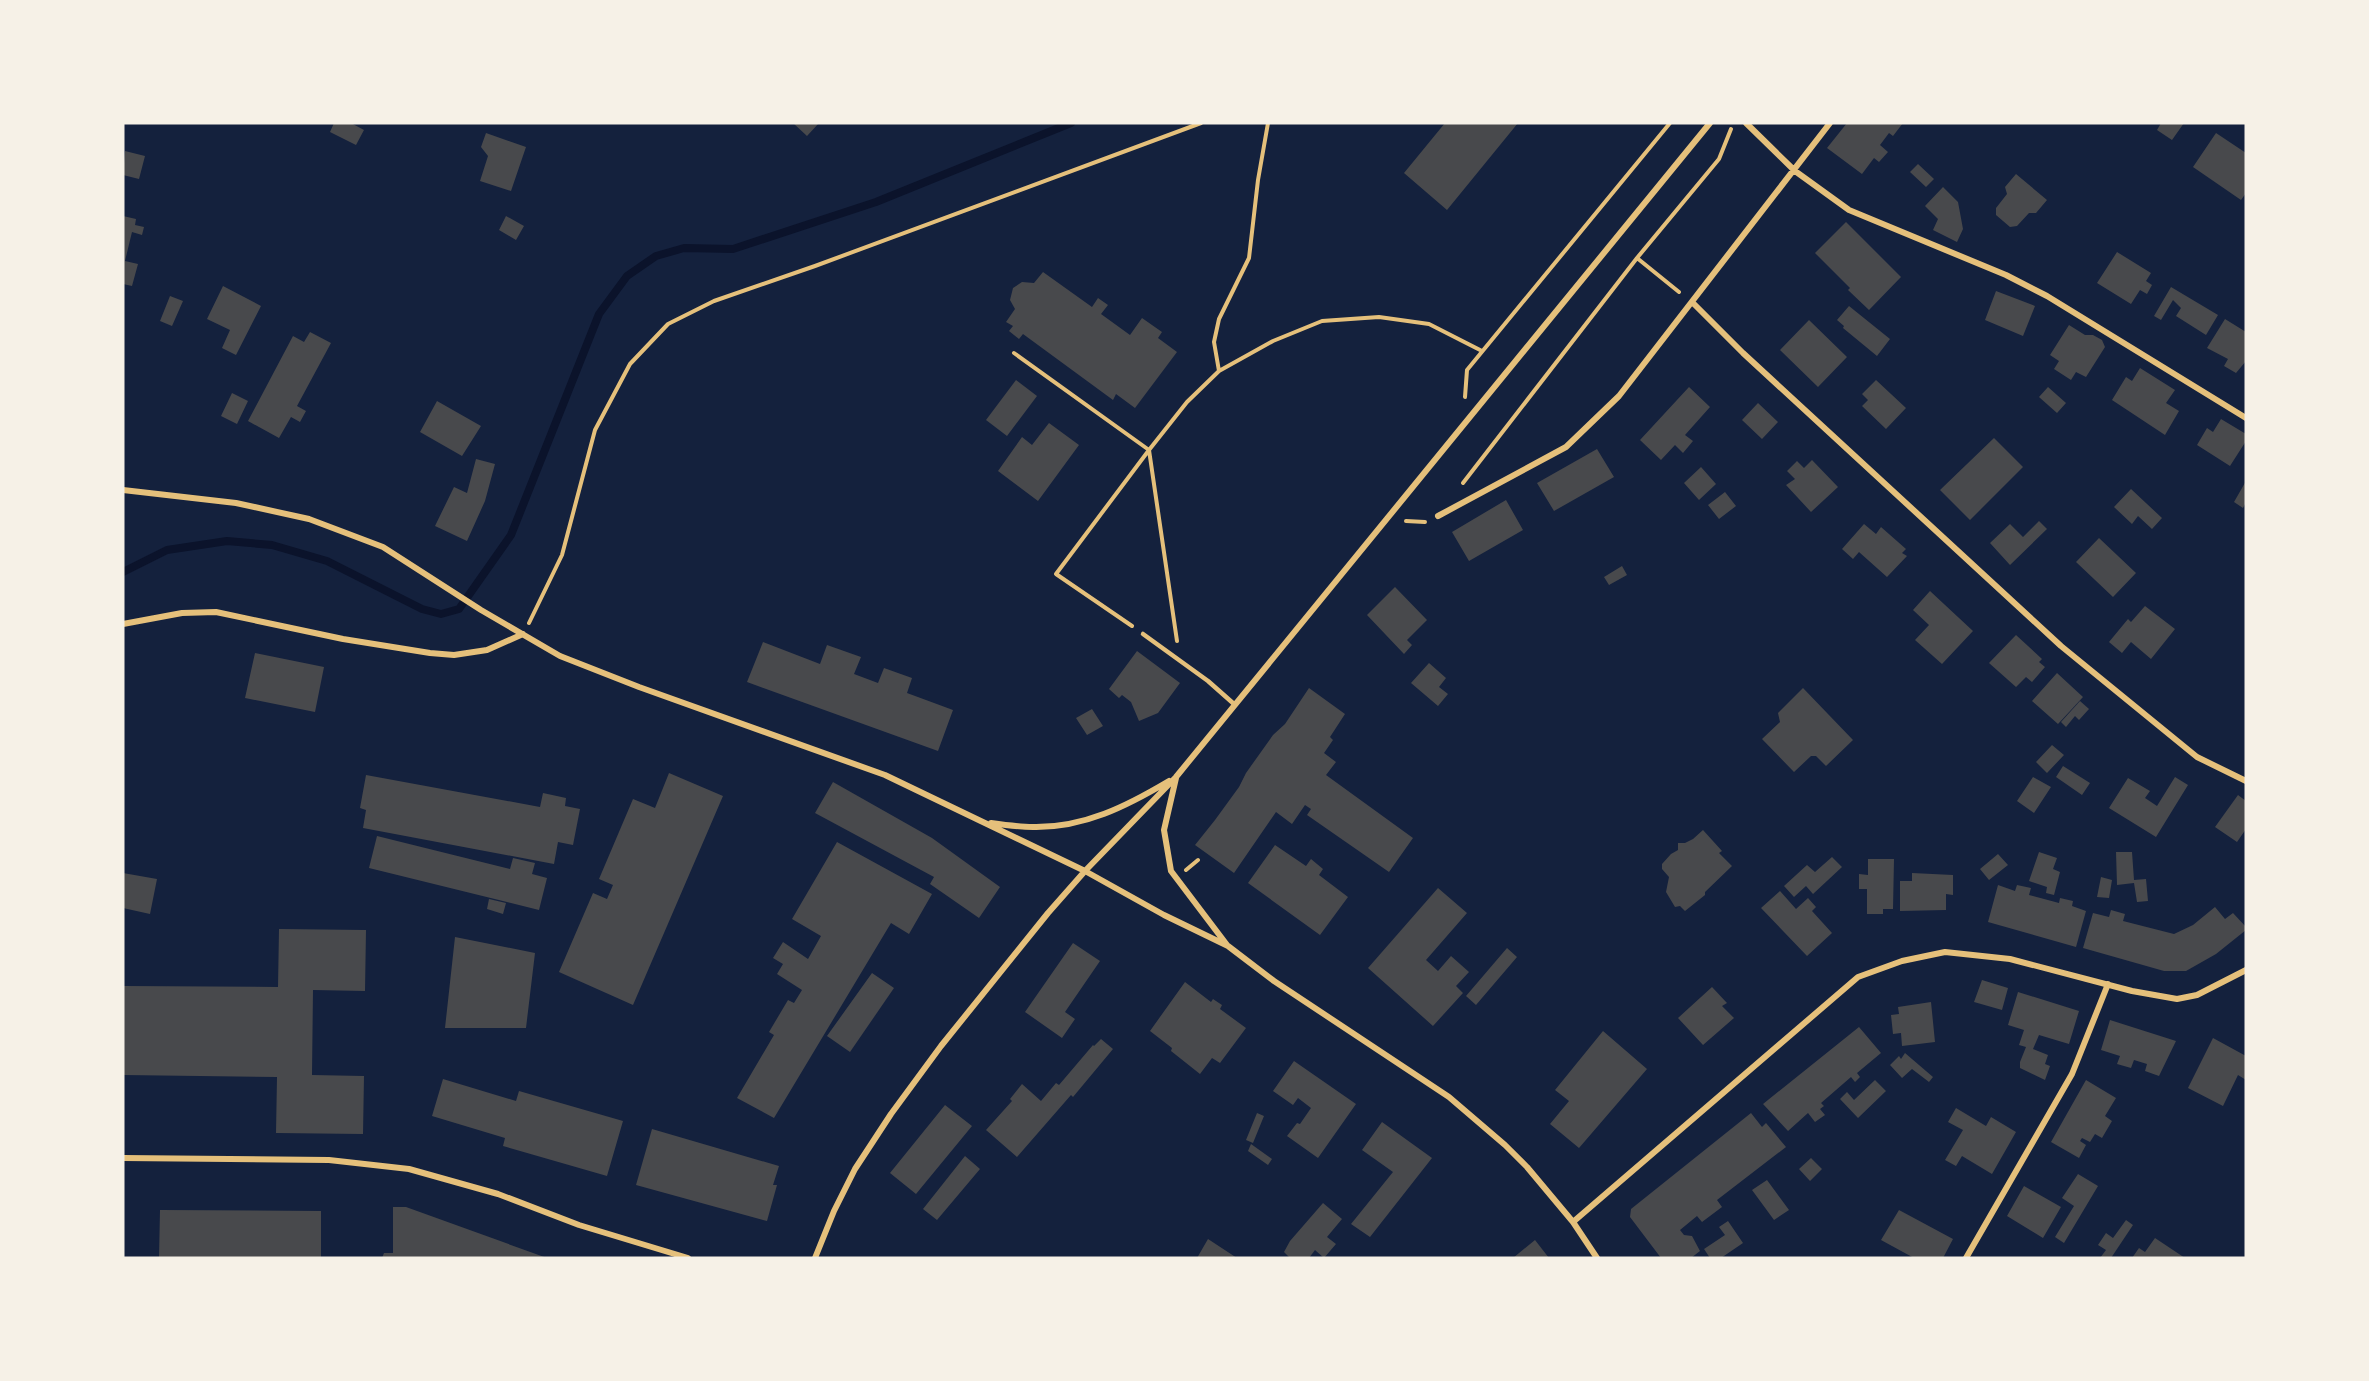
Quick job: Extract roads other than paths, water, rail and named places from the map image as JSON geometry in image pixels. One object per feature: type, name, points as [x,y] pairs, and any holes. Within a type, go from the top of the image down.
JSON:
[{"type":"street","points":[[815,1258],[847,1184],[891,1114],[978,1000],[1085,871],[1176,777],[1710,123]]},
{"type":"street","points":[[1746,123],[1795,171],[1849,210],[2006,275],[2047,296],[2246,418]]},
{"type":"street","points":[[1437,516],[1566,447],[1619,396],[1830,123]]},
{"type":"street","points":[[1692,302],[1743,353],[2061,646],[2197,757],[2246,781]]},
{"type":"street","points":[[123,490],[236,503],[309,519],[383,547],[481,610],[560,656],[639,687],[885,775],[1085,871],[1164,915],[1228,946],[1274,981],[1449,1097],[1505,1145],[1547,1189],[1597,1258]]},
{"type":"street","points":[[123,624],[182,613],[216,612],[344,639],[454,655],[487,650],[523,634]]},
{"type":"street","points":[[988,823],[1034,827],[1076,824],[1125,807],[1176,777]]},
{"type":"street","points":[[1176,777],[1164,830],[1170,871],[1228,946]]},
{"type":"street","points":[[1573,1222],[1858,977],[1902,961],[1945,952],[2010,959],[2132,991],[2177,999],[2197,996],[2246,970]]},
{"type":"street","points":[[1966,1258],[2072,1074],[2108,984]]},
{"type":"street","points":[[123,1158],[329,1160],[409,1169],[498,1194],[579,1225],[688,1258]]},
{"type":"lane","points":[[1143,634],[1208,681],[1234,704]]},
{"type":"waterway","points":[[123,572],[167,550],[227,541],[272,545],[327,561],[422,609],[441,614],[459,609],[511,535],[599,314],[627,276],[656,256],[684,248],[733,249],[876,202],[1071,123]]}]
